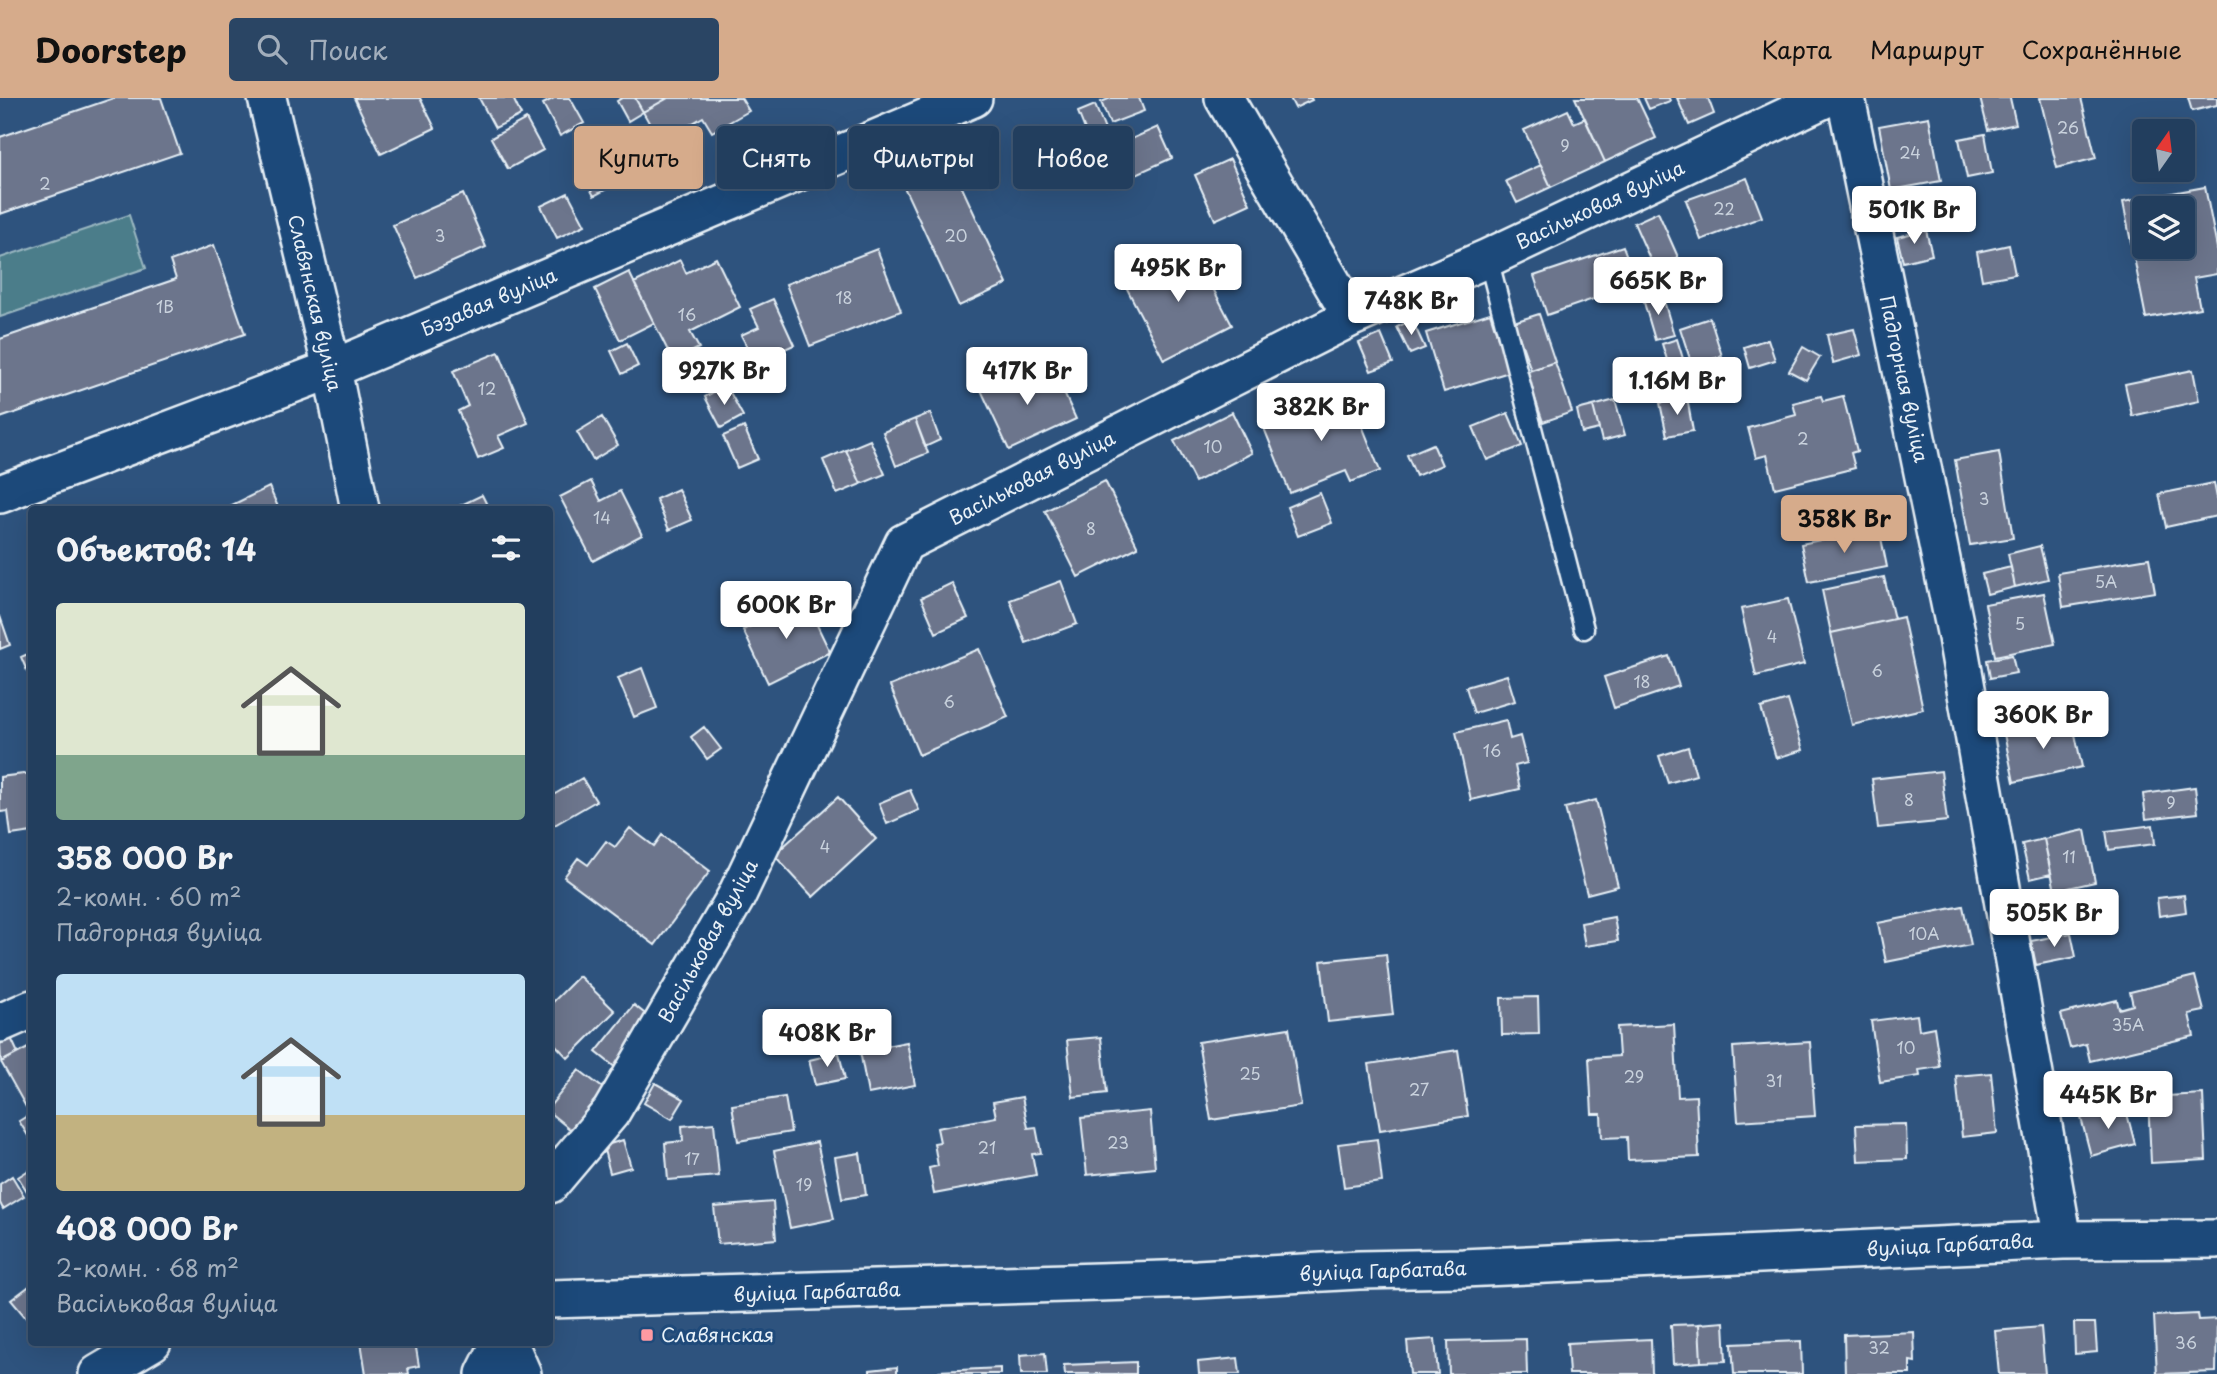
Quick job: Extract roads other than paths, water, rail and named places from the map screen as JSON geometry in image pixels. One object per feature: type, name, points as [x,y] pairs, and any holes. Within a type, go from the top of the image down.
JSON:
[{"type":"street","name":"Славянская вуліца","points":[[267,98],[332,369],[359,506]]},
{"type":"street","name":"Бэзавая вуліца","points":[[0,494],[332,369],[974,98]]},
{"type":"street","points":[[1223,98],[1352,317]]},
{"type":"street","name":"Васільковая вуліца","points":[[553,1180],[611,1112],[736,897],[904,543],[1352,317],[1488,258],[1826,98]]},
{"type":"street","name":"Падгорная вуліца","points":[[1846,98],[1957,636],[2063,1240]]},
{"type":"street","points":[[0,1023],[28,1011]]},
{"type":"street","name":"вуліца Гарбатава","points":[[553,1299],[1170,1280],[2063,1240],[2217,1239]]},
{"type":"street","points":[[98,1374],[145,1346]]},
{"type":"street","points":[[485,1374],[499,1346]]},
{"type":"street","points":[[510,1346],[522,1374]]},
{"type":"lane","points":[[1488,258],[1584,629]]},
{"type":"place","name":"Славянская","points":[[647,1335]]}]
